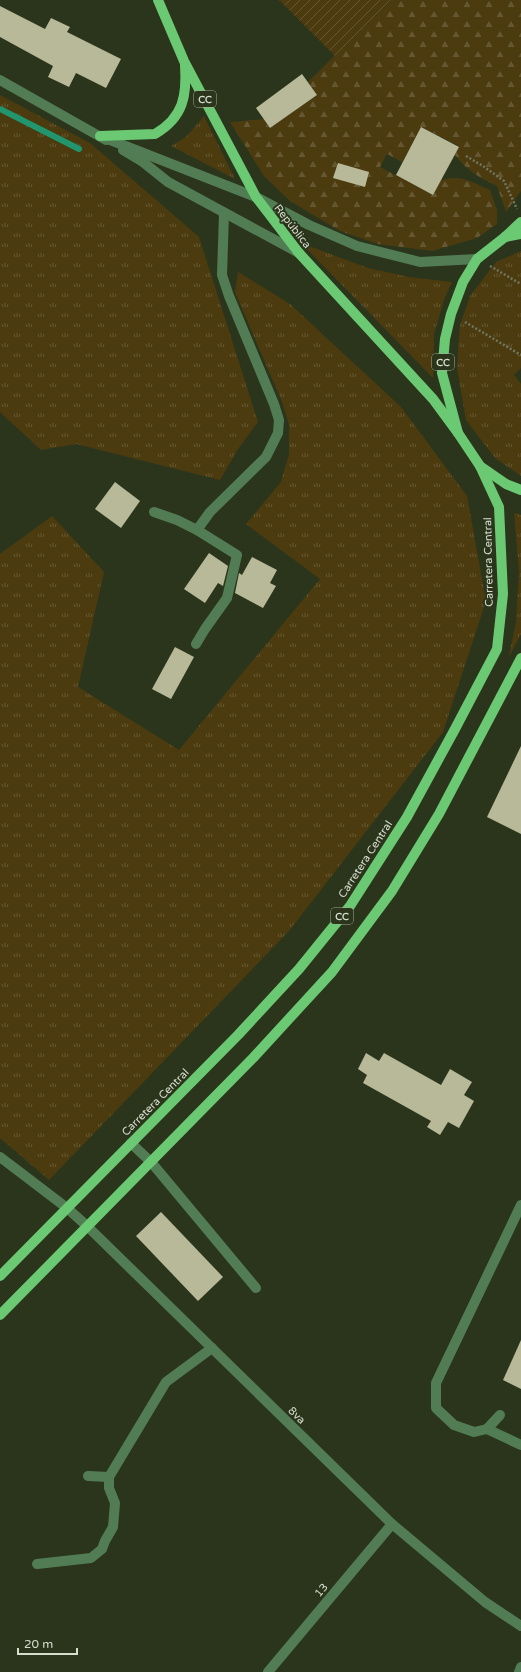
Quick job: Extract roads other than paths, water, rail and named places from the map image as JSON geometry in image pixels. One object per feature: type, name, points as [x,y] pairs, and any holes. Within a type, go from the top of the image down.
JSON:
[{"type":"main road","name":"República","points":[[158,0],[184,61],[256,197],[299,253],[433,398],[458,433]]},
{"type":"main road","points":[[100,136],[155,134],[172,121],[185,98],[186,85],[184,61]]},
{"type":"main road","name":"CC","points":[[521,222],[477,259],[463,282],[451,314],[445,339],[442,373],[458,433],[480,466],[506,484],[521,490]]},
{"type":"main road","name":"CC","points":[[505,237],[521,234]]},
{"type":"main road","name":"Carretera Central","points":[[0,1276],[238,1035],[299,969],[350,906],[407,817],[455,729],[496,649],[503,594],[499,507],[480,466]]},
{"type":"main road","name":"CC","points":[[0,1315],[253,1058],[332,972],[392,891],[439,814],[521,658]]},
{"type":"street","points":[[0,80],[143,162],[168,182],[299,253]]},
{"type":"street","points":[[100,136],[256,197],[309,225],[357,246],[420,262],[477,259]]},
{"type":"street","points":[[197,530],[210,512],[266,457],[278,433],[279,420],[274,404],[229,296],[222,275],[224,213]]},
{"type":"street","points":[[154,512],[177,520],[197,530],[237,555],[227,598],[196,644]]},
{"type":"street","points":[[131,1143],[151,1162],[256,1288]]},
{"type":"street","name":"8va","points":[[0,1157],[67,1208],[87,1226],[392,1524],[485,1602],[521,1626]]},
{"type":"street","points":[[521,1205],[436,1383],[436,1408],[454,1425],[474,1432],[487,1430],[521,1445]]},
{"type":"street","points":[[38,1564],[91,1558],[102,1549],[112,1527],[115,1503],[109,1488],[108,1477],[166,1382],[212,1348]]},
{"type":"street","points":[[487,1430],[500,1415]]},
{"type":"street","points":[[88,1476],[108,1477]]},
{"type":"street","name":"13","points":[[268,1672],[392,1524]]},
{"type":"street","points":[[519,1672],[521,1667]]},
{"type":"waterway","points":[[0,109],[79,149]]}]
